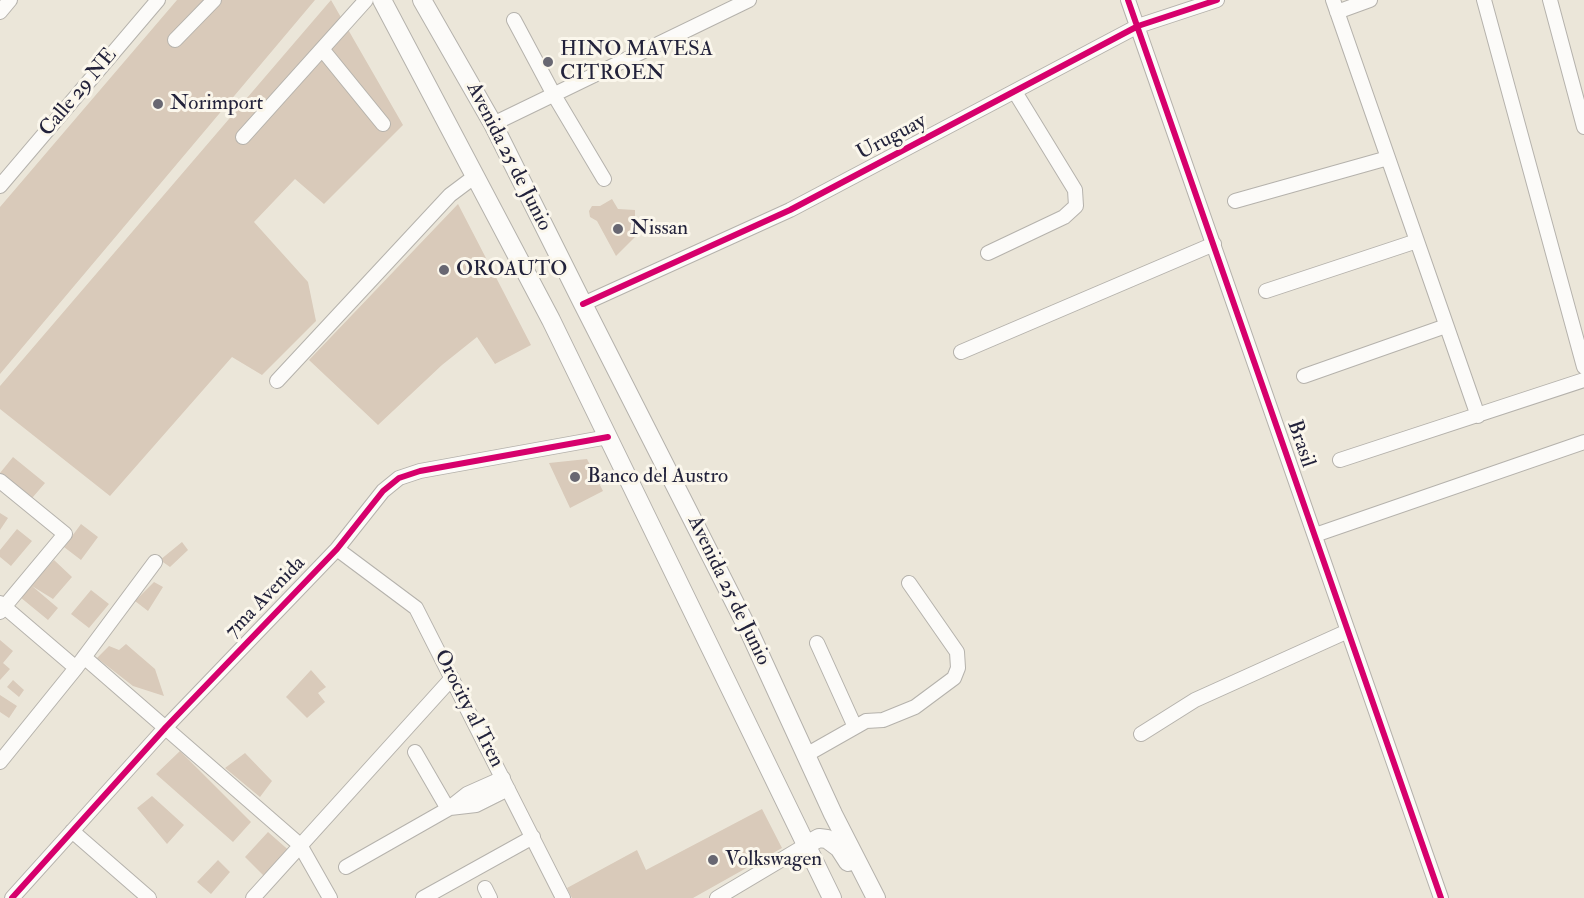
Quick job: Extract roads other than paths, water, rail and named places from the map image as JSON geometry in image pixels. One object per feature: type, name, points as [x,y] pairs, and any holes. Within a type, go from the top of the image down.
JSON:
[{"type":"main road","name":"Avenida 25 de Junio","points":[[382,0],[551,320],[832,898]]},
{"type":"main road","name":"Avenida 25 de Junio","points":[[422,0],[494,124],[749,631],[833,814],[876,898]]},
{"type":"main road","points":[[806,845],[822,838],[835,844],[868,898]]},
{"type":"street","points":[[0,12],[10,0]]},
{"type":"street","name":"Calle 29 NE","points":[[0,186],[158,0]]},
{"type":"street","points":[[175,40],[214,0]]},
{"type":"street","points":[[243,137],[366,0]]},
{"type":"street","points":[[494,124],[749,0]]},
{"type":"street","name":"Brasil","points":[[1128,0],[1441,898]]},
{"type":"street","name":"Uruguay","points":[[583,304],[790,210],[1138,26],[1217,0]]},
{"type":"street","points":[[1370,0],[1335,6],[1478,416]]},
{"type":"street","points":[[1484,0],[1584,367]]},
{"type":"street","points":[[1550,0],[1584,127]]},
{"type":"street","points":[[514,20],[554,94],[604,178]]},
{"type":"street","points":[[322,49],[383,124]]},
{"type":"street","points":[[988,253],[1064,217],[1076,206],[1076,190],[1015,92]]},
{"type":"street","points":[[1235,201],[1388,158]]},
{"type":"street","points":[[277,381],[450,195],[474,177]]},
{"type":"street","points":[[1266,291],[1417,241]]},
{"type":"street","points":[[961,352],[1214,244]]},
{"type":"street","points":[[1304,376],[1446,326]]},
{"type":"street","points":[[1340,460],[1584,380]]},
{"type":"street","name":"7ma Avenida","points":[[14,897],[166,727],[337,549],[383,491],[399,478],[420,471],[608,437]]},
{"type":"street","points":[[1315,535],[1584,442]]},
{"type":"street","points":[[0,481],[65,534],[2,607],[166,727],[300,846],[330,898]]},
{"type":"street","name":"Orocity al Tren","points":[[337,549],[416,608],[563,898]]},
{"type":"street","points":[[0,762],[80,662],[155,562]]},
{"type":"street","points":[[806,755],[866,721],[883,720],[915,707],[954,678],[958,668],[957,652],[909,583]]},
{"type":"street","points":[[1141,734],[1195,700],[1348,631]]},
{"type":"street","points":[[817,643],[855,727]]},
{"type":"street","points":[[253,898],[452,678]]},
{"type":"street","points":[[415,752],[448,808]]},
{"type":"street","points":[[346,867],[448,808],[476,805],[505,784]]},
{"type":"street","points":[[72,831],[149,898]]},
{"type":"street","points":[[423,898],[533,837]]},
{"type":"street","points":[[717,898],[806,845]]},
{"type":"place","name":"HINO MAVESA CITROEN","points":[[548,62]]},
{"type":"place","name":"Norimport","points":[[158,104]]},
{"type":"place","name":"Nissan","points":[[618,229]]},
{"type":"place","name":"OROAUTO","points":[[444,270]]},
{"type":"place","name":"Banco del Austro","points":[[575,477]]},
{"type":"place","name":"Volkswagen","points":[[713,860]]}]
